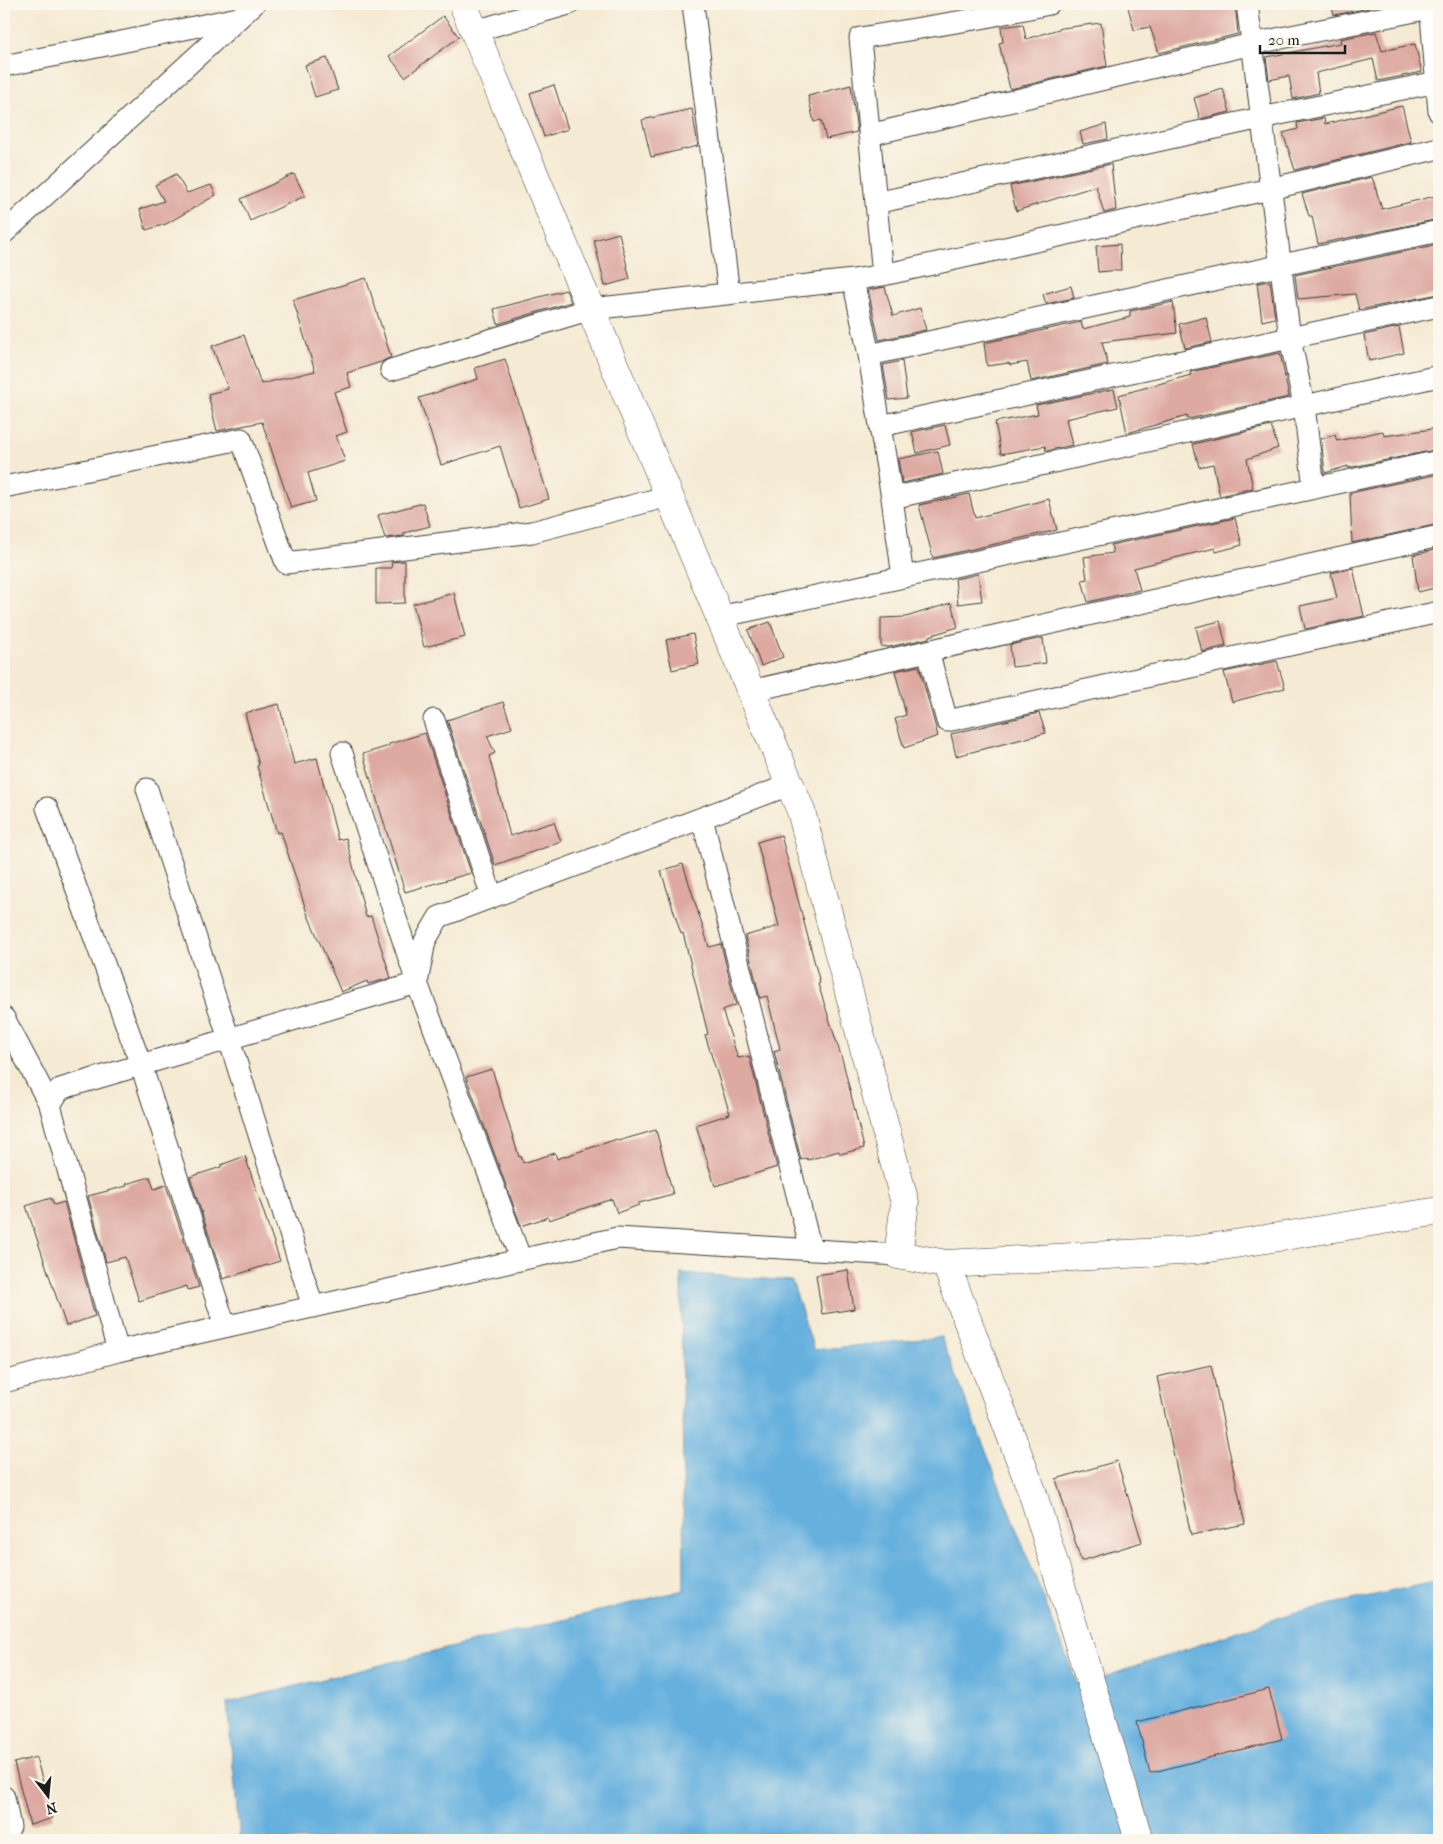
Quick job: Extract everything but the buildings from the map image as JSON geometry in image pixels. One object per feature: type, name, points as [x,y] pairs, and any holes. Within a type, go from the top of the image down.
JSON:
[{"type":"street","points":[[4,233],[254,4]]},
{"type":"street","points":[[463,4],[801,811],[905,1203],[898,1255]]},
{"type":"street","points":[[475,31],[569,4]]},
{"type":"street","points":[[693,4],[729,294]]},
{"type":"street","points":[[883,275],[860,38],[981,18],[1050,4]]},
{"type":"street","points":[[1247,4],[1290,338],[1304,406],[1314,488]]},
{"type":"street","points":[[869,135],[1252,44],[1430,6],[1439,112]]},
{"type":"street","points":[[4,66],[238,18]]},
{"type":"street","points":[[876,203],[1261,118],[1437,82]]},
{"type":"street","points":[[390,370],[591,309],[883,275],[1439,148]]},
{"type":"street","points":[[868,355],[1439,231]]},
{"type":"street","points":[[853,280],[880,426],[903,577]]},
{"type":"street","points":[[880,426],[1439,306]]},
{"type":"street","points":[[892,498],[1439,376]]},
{"type":"street","points":[[4,487],[241,439],[286,563],[532,532],[669,496]]},
{"type":"street","points":[[719,617],[1439,461]]},
{"type":"street","points":[[750,691],[1439,536]]},
{"type":"street","points":[[928,651],[947,721],[1439,612]]},
{"type":"street","points":[[434,720],[492,897]]},
{"type":"street","points":[[342,753],[417,983],[521,1260]]},
{"type":"street","points":[[417,983],[425,941],[439,917],[790,785]]},
{"type":"street","points":[[147,789],[229,1039],[313,1307]]},
{"type":"street","points":[[47,808],[140,1065],[225,1326]]},
{"type":"street","points":[[702,818],[811,1250]]},
{"type":"street","points":[[50,1105],[60,1089],[417,983]]},
{"type":"street","points":[[4,1018],[50,1105],[118,1351]]},
{"type":"street","points":[[4,1382],[118,1351],[617,1238],[898,1255],[946,1264],[1196,1250],[1439,1211]]},
{"type":"street","points":[[946,1264],[1032,1491],[1139,1840]]},
{"type":"street","points":[[4,1797],[8,1832]]},
{"type":"water","points":[[681,1273],[792,1281],[814,1350],[941,1337],[1078,1686],[1293,1613],[1439,1581],[1439,1840],[240,1840],[227,1703],[684,1590]]}]
